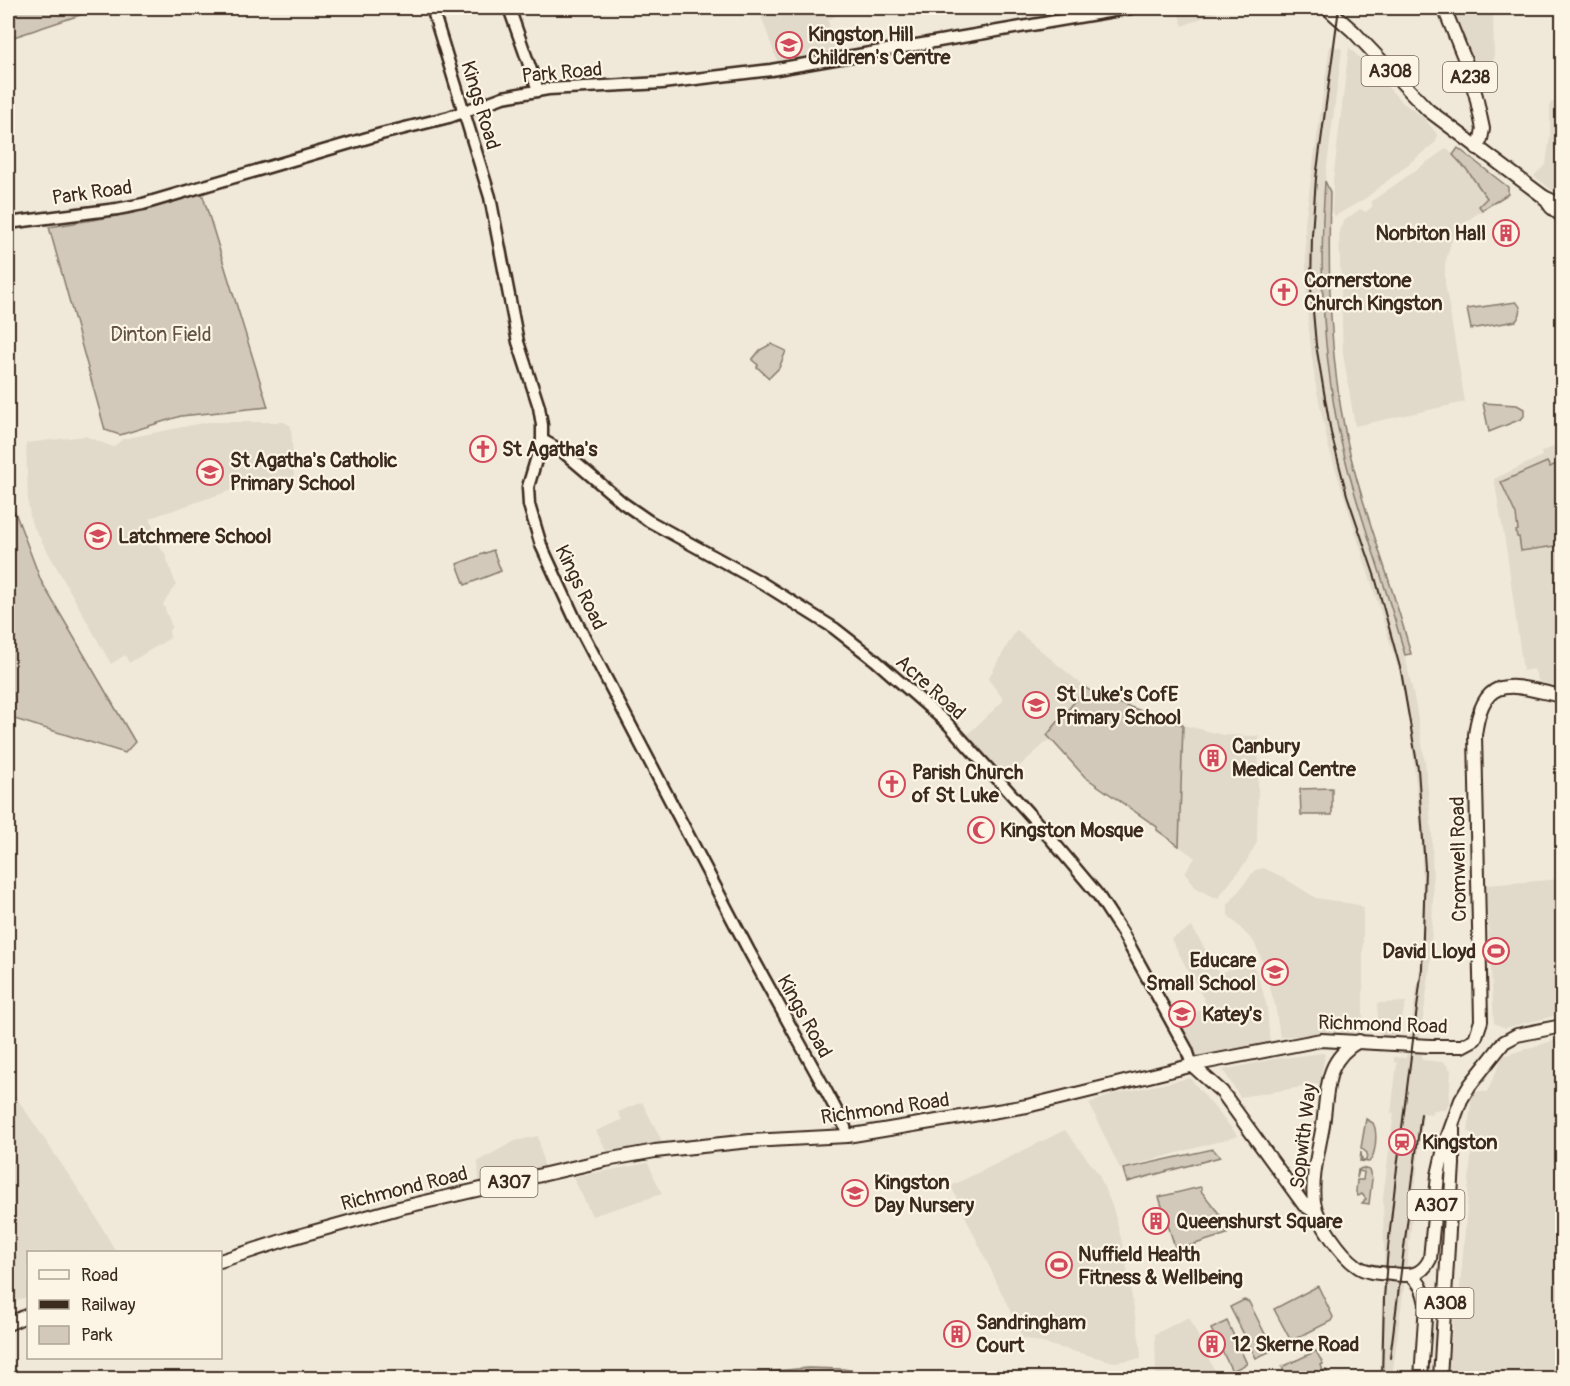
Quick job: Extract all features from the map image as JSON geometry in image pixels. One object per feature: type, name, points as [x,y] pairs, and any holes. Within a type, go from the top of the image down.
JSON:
[{"type":"main road","name":"A308","points":[[1327,8],[1353,31],[1428,110],[1544,197],[1563,205]]},
{"type":"main road","name":"A238","points":[[1444,8],[1465,60],[1482,119],[1481,139],[1477,147]]},
{"type":"main road","name":"A308","points":[[1544,197],[1551,207],[1563,216]]},
{"type":"main road","name":"Cromwell Road","points":[[1480,1029],[1475,735],[1479,712],[1491,693],[1502,686],[1514,685],[1563,696]]},
{"type":"main road","name":"A307","points":[[1410,1276],[1424,1270],[1430,1259],[1438,1175],[1445,1144],[1461,1100],[1504,1042],[1517,1035],[1563,1026]]},
{"type":"main road","name":"Richmond Road","points":[[222,1260],[291,1238],[399,1208],[606,1160],[655,1151],[750,1141],[847,1136],[1052,1101],[1192,1065],[1321,1040],[1431,1047],[1462,1046],[1473,1042],[1480,1029]]},
{"type":"main road","name":"Sopwith Way","points":[[1359,1041],[1348,1047],[1336,1059],[1329,1080],[1314,1181],[1314,1204],[1317,1213],[1341,1250],[1357,1266],[1382,1274],[1410,1276]]},
{"type":"main road","points":[[1216,1060],[1215,1074],[1222,1092]]},
{"type":"main road","points":[[1192,1065],[1222,1092],[1304,1205],[1317,1213]]},
{"type":"main road","name":"A308","points":[[1440,1378],[1453,1164],[1452,1125]]},
{"type":"main road","name":"A308","points":[[1410,1276],[1419,1283],[1425,1294],[1421,1378]]},
{"type":"main road","points":[[8,1323],[27,1315]]},
{"type":"street","name":"Kings Road","points":[[432,8],[490,197],[518,342],[539,407],[542,440],[528,487],[533,522],[547,561],[748,951],[843,1123],[847,1136]]},
{"type":"street","points":[[509,8],[538,90]]},
{"type":"street","name":"Park Road","points":[[8,223],[127,208],[464,112],[503,97],[538,90],[662,83],[771,69],[1131,8]]},
{"type":"street","name":"Acre Road","points":[[542,440],[553,444],[623,503],[649,521],[795,603],[834,628],[875,660],[954,731],[1040,826],[1098,895],[1122,932],[1187,1050],[1192,1065]]},
{"type":"shaded area","points":[[758,8],[849,8],[828,20],[836,51],[777,60]]},
{"type":"shaded area","points":[[1176,8],[1225,8],[1183,26]]},
{"type":"shaded area","points":[[1452,8],[1486,8],[1486,12],[1493,11],[1494,60],[1472,62],[1464,48],[1464,39]]},
{"type":"shaded area","points":[[1330,45],[1342,49],[1325,181],[1321,233],[1325,341],[1337,423],[1405,655],[1426,768],[1432,835],[1433,902],[1430,969],[1418,1053],[1422,1053],[1422,1060],[1444,1062],[1451,1070],[1449,1102],[1446,1110],[1433,1110],[1432,1114],[1423,1113],[1392,1378],[1380,1378],[1384,1255],[1383,1197],[1394,1113],[1391,1113],[1397,1063],[1394,1062],[1394,1057],[1406,1058],[1420,968],[1423,902],[1421,835],[1411,736],[1399,671],[1328,445],[1311,349],[1307,311],[1305,222]]},
{"type":"shaded area","points":[[1349,47],[1402,102],[1424,118],[1437,134],[1436,142],[1366,198],[1335,216],[1332,210],[1333,181]]},
{"type":"shaded area","points":[[1562,100],[1562,198],[1534,176],[1546,164],[1550,136],[1550,103]]},
{"type":"shaded area","points":[[1447,148],[1467,170],[1487,198],[1479,206],[1482,210],[1458,228],[1452,239],[1445,264],[1445,283],[1465,402],[1355,426],[1343,354],[1339,230],[1344,221],[1360,209],[1366,212],[1372,207],[1372,201]]},
{"type":"shaded area","name":"Latchmere School","points":[[208,422],[284,422],[291,426],[294,478],[255,480],[256,482],[150,518],[176,585],[163,604],[172,627],[169,630],[170,638],[129,663],[125,655],[111,664],[31,522],[26,443],[85,436],[113,447],[123,439]]},
{"type":"shaded area","points":[[1562,443],[1562,687],[1539,682],[1534,669],[1523,671],[1507,553],[1494,479],[1542,456],[1541,452]]},
{"type":"shaded area","name":"St Luke's CofE Primary School","points":[[1016,630],[1086,688],[1047,735],[1050,739],[1006,778],[967,735],[1004,700],[988,679]]},
{"type":"shaded area","points":[[1183,725],[1223,735],[1259,736],[1257,842],[1246,862],[1218,898],[1194,886],[1185,872],[1195,858],[1179,846]]},
{"type":"shaded area","points":[[1264,868],[1316,898],[1359,905],[1363,908],[1363,1032],[1280,1037],[1275,1005],[1262,960],[1254,942],[1228,915],[1228,905],[1255,870]]},
{"type":"shaded area","points":[[1562,879],[1562,1014],[1505,1028],[1494,1023],[1486,885]]},
{"type":"shaded area","points":[[1192,927],[1219,973],[1252,963],[1267,1007],[1270,1045],[1196,1058],[1179,1024],[1198,1011],[1209,1009],[1171,939]]},
{"type":"shaded area","points":[[1406,1002],[1401,1021],[1400,1038],[1379,1035],[1377,1003]]},
{"type":"shaded area","points":[[1562,1038],[1562,1378],[1448,1378],[1455,1301],[1459,1300],[1473,1134],[1468,1131],[1472,1094],[1479,1091],[1487,1092],[1503,1056]]},
{"type":"shaded area","points":[[1325,1054],[1320,1084],[1240,1097],[1223,1070],[1274,1059]]},
{"type":"shaded area","points":[[1190,1078],[1238,1136],[1120,1169],[1089,1103],[1115,1094]]},
{"type":"shaded area","points":[[8,1085],[91,1208],[115,1251],[27,1251],[27,1297],[8,1305]]},
{"type":"shaded area","points":[[642,1102],[664,1145],[607,1151],[596,1131],[622,1120],[618,1112]]},
{"type":"shaded area","points":[[1065,1130],[1098,1173],[1113,1208],[1123,1246],[1141,1359],[1114,1362],[1023,1338],[951,1186]]},
{"type":"shaded area","points":[[538,1136],[544,1166],[479,1181],[478,1161],[515,1141]]},
{"type":"shaded area","points":[[648,1163],[662,1194],[592,1216],[573,1177]]},
{"type":"shaded area","points":[[1189,1317],[1218,1378],[1156,1378],[1155,1334]]},
{"type":"green space","points":[[8,8],[101,8],[8,39]]},
{"type":"green space","points":[[1458,148],[1508,187],[1508,194],[1482,210],[1479,206],[1487,198],[1453,155]]},
{"type":"green space","points":[[1325,181],[1330,192],[1331,315],[1340,406],[1360,491],[1411,654],[1405,655],[1351,482],[1337,423],[1328,363],[1323,302],[1322,242]]},
{"type":"green space","name":"Dinton Field","points":[[202,193],[268,407],[181,416],[120,435],[105,430],[49,227],[129,214]]},
{"type":"green space","points":[[1516,302],[1520,311],[1516,321],[1471,329],[1467,309]]},
{"type":"green space","points":[[771,344],[786,351],[779,368],[769,378],[752,360],[760,350]]},
{"type":"green space","points":[[1483,403],[1517,405],[1524,409],[1524,416],[1489,432]]},
{"type":"green space","points":[[1562,461],[1562,545],[1521,551],[1516,531],[1518,530],[1516,515],[1501,482],[1547,462],[1550,467]]},
{"type":"green space","points":[[15,512],[41,581],[135,742],[125,753],[8,717],[8,515]]},
{"type":"green space","points":[[493,550],[501,571],[465,585],[457,564]]},
{"type":"green space","points":[[1086,688],[1098,696],[1183,725],[1179,846],[1157,830],[1157,827],[1085,777],[1047,735]]},
{"type":"green space","points":[[1332,788],[1332,815],[1301,815],[1300,789]]},
{"type":"green space","points":[[1366,1119],[1373,1123],[1376,1137],[1375,1149],[1369,1162],[1360,1161],[1361,1152],[1362,1160],[1366,1160],[1367,1153],[1361,1148]]},
{"type":"green space","points":[[1213,1149],[1220,1157],[1127,1182],[1123,1169]]},
{"type":"green space","points":[[1362,1168],[1369,1170],[1372,1179],[1369,1204],[1362,1203],[1366,1199],[1362,1194],[1358,1196],[1356,1192],[1357,1180],[1363,1180],[1364,1172],[1359,1171],[1357,1178],[1358,1170]]},
{"type":"green space","points":[[1200,1187],[1225,1221],[1227,1220],[1230,1230],[1226,1231],[1227,1234],[1176,1250],[1159,1197]]},
{"type":"green space","points":[[1318,1286],[1333,1317],[1331,1321],[1291,1341],[1274,1309]]},
{"type":"green space","points":[[1244,1300],[1249,1302],[1273,1350],[1256,1358],[1230,1307]]},
{"type":"green space","points":[[1227,1321],[1247,1364],[1232,1371],[1211,1329]]},
{"type":"green space","points":[[1316,1351],[1323,1364],[1321,1365],[1323,1371],[1326,1370],[1330,1378],[1288,1378],[1282,1367]]},
{"type":"green space","points":[[808,1368],[843,1369],[905,1378],[695,1378]]},
{"type":"railway","points":[[1339,8],[1316,178],[1312,235],[1311,288],[1316,345],[1331,433],[1347,495],[1375,577],[1401,671],[1418,769],[1425,868],[1422,968],[1388,1248],[1382,1378]]},
{"type":"railway","points":[[1390,1358],[1421,1114]]},
{"type":"place","name":"Kingston Hill Children's Centre","points":[[789,45]]},
{"type":"place","name":"Norbiton Hall","points":[[1506,233]]},
{"type":"place","name":"Cornerstone Church Kingston","points":[[1284,292]]},
{"type":"place","name":"St Agatha's","points":[[483,449]]},
{"type":"place","name":"St Agatha's Catholic Primary School","points":[[210,472]]},
{"type":"place","name":"Latchmere School","points":[[98,536]]},
{"type":"place","name":"St Luke's CofE Primary School","points":[[1036,705]]},
{"type":"place","name":"Canbury Medical Centre","points":[[1213,758]]},
{"type":"place","name":"Parish Church of St Luke","points":[[892,784]]},
{"type":"place","name":"Kingston Mosque","points":[[981,830]]},
{"type":"place","name":"David Lloyd","points":[[1496,951]]},
{"type":"place","name":"Educare Small School","points":[[1275,972]]},
{"type":"place","name":"Katey's","points":[[1182,1014]]},
{"type":"place","name":"Kingston","points":[[1402,1142]]},
{"type":"place","name":"Kingston Day Nursery","points":[[855,1193]]},
{"type":"place","name":"Queenshurst Square","points":[[1156,1221]]},
{"type":"place","name":"Nuffield Health Fitness & Wellbeing","points":[[1059,1265]]},
{"type":"place","name":"Sandringham Court","points":[[957,1334]]},
{"type":"place","name":"12 Skerne Road","points":[[1212,1344]]}]
